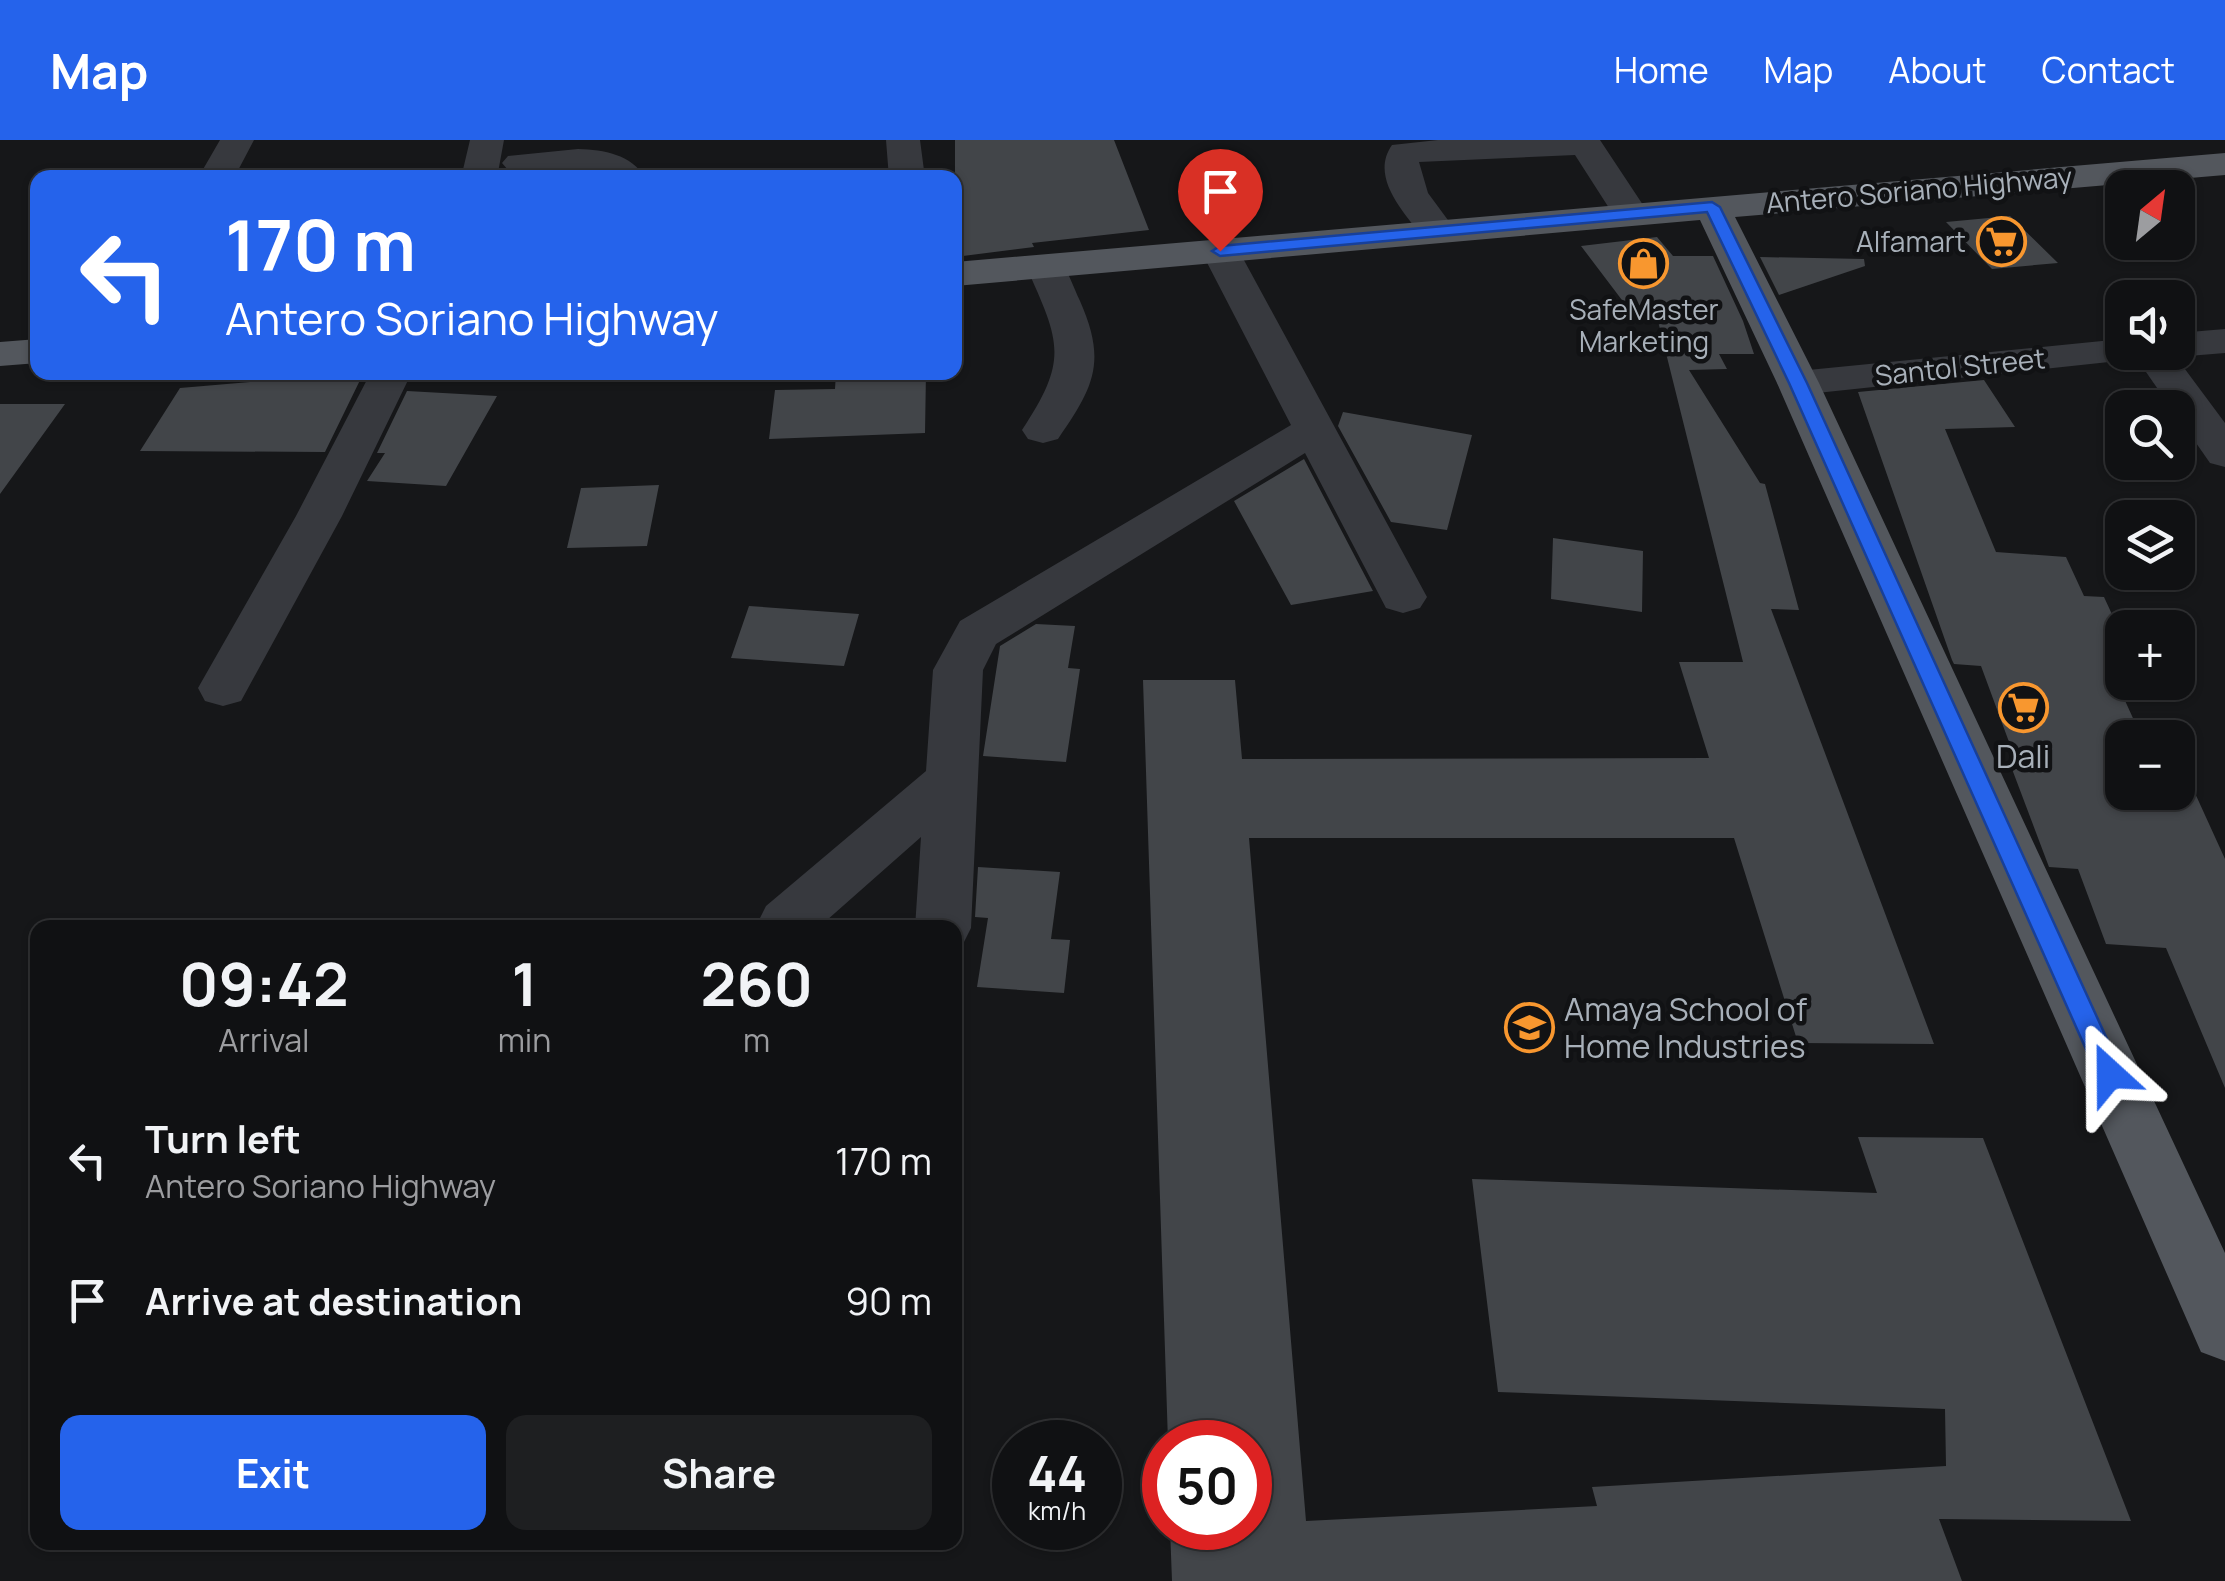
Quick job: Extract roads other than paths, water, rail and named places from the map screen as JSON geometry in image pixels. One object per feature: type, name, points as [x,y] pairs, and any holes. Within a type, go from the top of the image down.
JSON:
[{"type":"main road","name":"Antero Soriano Highway","points":[[962,273],[2225,164]]},
{"type":"main road","points":[[1712,207],[1798,383],[2225,1328]]},
{"type":"street","points":[[220,170],[237,140]]},
{"type":"street","points":[[481,170],[488,140]]},
{"type":"street","points":[[903,140],[906,170]]},
{"type":"street","points":[[1436,231],[1402,180],[1398,165],[1400,146],[1584,142],[1631,214]]},
{"type":"street","points":[[520,163],[601,161],[623,170]]},
{"type":"street","points":[[1220,251],[1403,596]]},
{"type":"street","points":[[1042,430],[1064,404],[1078,354],[1073,331],[1046,266]]},
{"type":"street","points":[[2195,344],[2225,341]]},
{"type":"street","name":"Santol Street","points":[[1798,383],[2105,353]]},
{"type":"street","points":[[2165,370],[2225,453]]},
{"type":"street","points":[[224,688],[320,516],[388,380]]},
{"type":"street","points":[[944,920],[958,670],[977,634],[1314,429]]},
{"type":"street","points":[[788,920],[954,777]]},
{"type":"place","name":"Alfamart","points":[[2001,242]]},
{"type":"place","name":"SafeMaster Marketing","points":[[1644,263]]},
{"type":"place","name":"Dali","points":[[2023,707]]},
{"type":"place","name":"Amaya School of Home Industries","points":[[1529,1028]]}]
